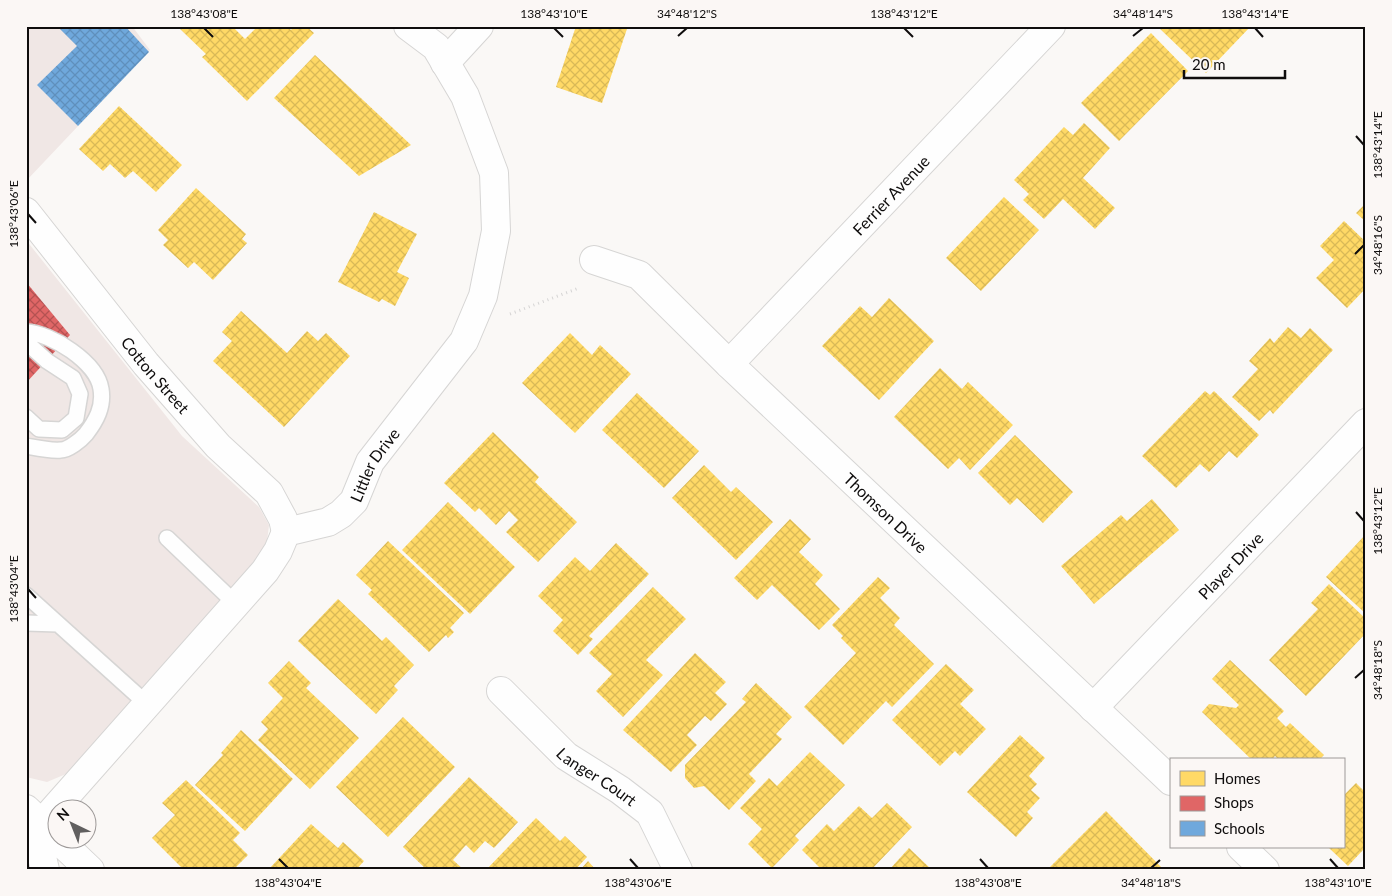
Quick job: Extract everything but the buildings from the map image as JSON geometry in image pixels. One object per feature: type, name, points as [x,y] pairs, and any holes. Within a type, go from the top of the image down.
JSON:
[{"type":"street","name":"Littler Drive","points":[[286,532],[328,522],[341,514],[354,501],[370,462],[464,341],[479,305],[492,261],[496,230],[494,173],[464,96],[436,46],[408,26]]},
{"type":"street","points":[[445,63],[480,26]]},
{"type":"street","name":"Ferrier Avenue","points":[[729,364],[1051,26]]},
{"type":"street","name":"Cotton Street","points":[[26,212],[146,364],[218,446],[268,493],[282,518],[286,532]]},
{"type":"street","name":"Thomson Drive","points":[[604,263],[639,274],[729,364],[1170,780]]},
{"type":"street","name":"Player Drive","points":[[1093,708],[1366,423]]},
{"type":"street","points":[[31,819],[147,704],[265,572],[278,551],[286,532]]},
{"type":"street","name":"Langer Court","points":[[501,692],[566,756],[620,790],[650,813],[678,870]]},
{"type":"street","points":[[31,819],[45,870]]},
{"type":"street","points":[[31,819],[90,870]]},
{"type":"street","points":[[1242,848],[1265,870]]},
{"type":"lane","points":[[26,332],[39,333],[71,350],[92,370],[102,389],[99,418],[82,438],[62,450],[26,446]]},
{"type":"lane","points":[[26,342],[47,361],[73,378],[80,394],[76,418],[62,430],[40,429],[26,417]]},
{"type":"lane","points":[[167,538],[236,604]]},
{"type":"lane","points":[[26,596],[147,704]]},
{"type":"lane","points":[[26,623],[58,624]]},
{"type":"path","points":[[479,305],[504,316],[594,283],[604,263]]},
{"type":"shaded area","points":[[26,26],[132,26],[150,50],[27,180]]},
{"type":"shaded area","points":[[26,240],[182,436],[259,507],[269,525],[266,549],[251,570],[66,774],[47,782],[26,777]]}]
